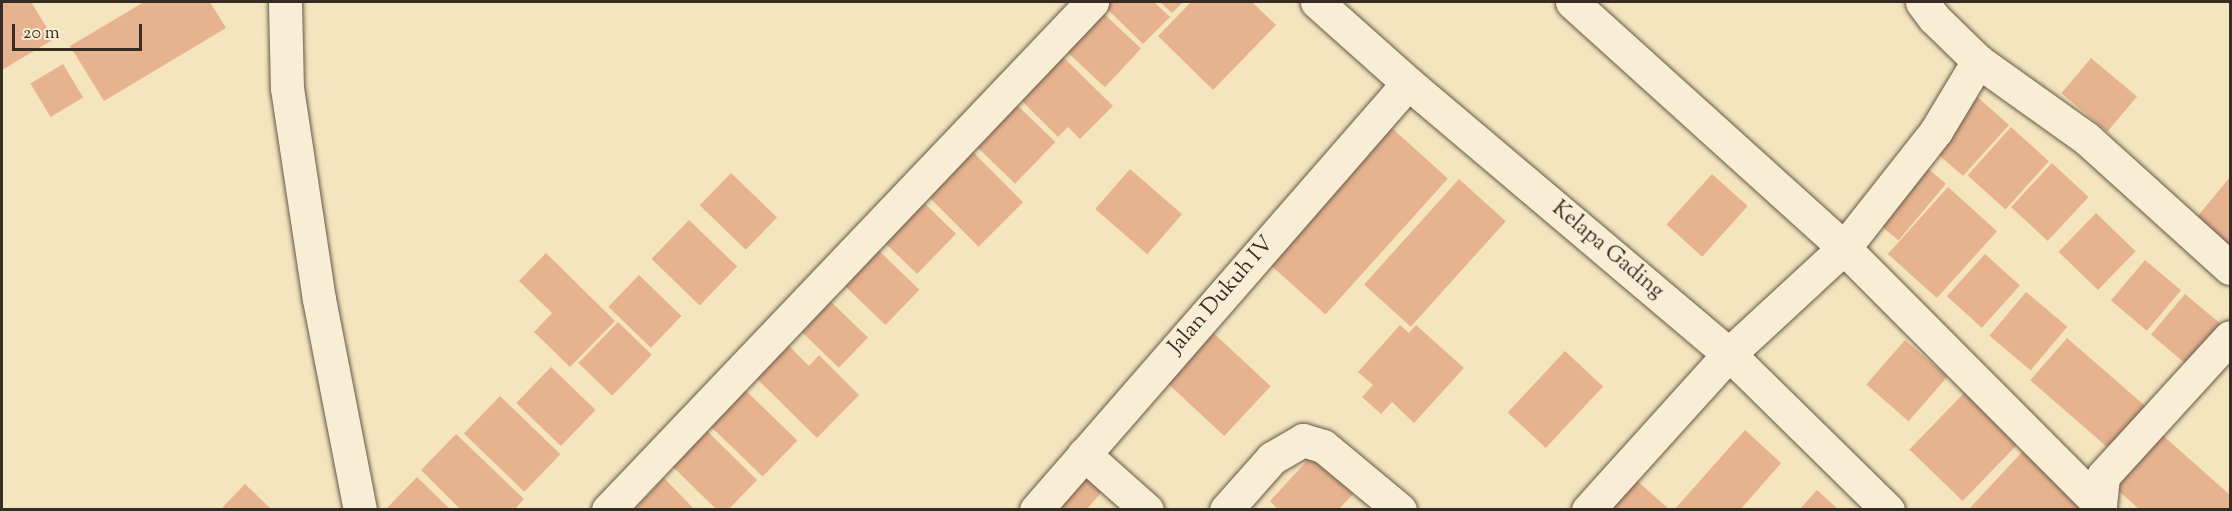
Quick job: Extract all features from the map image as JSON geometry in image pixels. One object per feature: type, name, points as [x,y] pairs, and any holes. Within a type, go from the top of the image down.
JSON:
[{"type":"street","points":[[285,2],[287,88],[319,299],[360,510]]},
{"type":"street","points":[[608,510],[1092,2]]},
{"type":"street","name":"Kelapa Gading","points":[[1317,2],[1408,83],[1729,354],[1888,510]]},
{"type":"street","points":[[1572,2],[1844,248],[2099,507]]},
{"type":"street","points":[[1922,2],[1934,18],[1978,61],[2086,138],[2230,268]]},
{"type":"street","points":[[1588,510],[1729,354],[1844,248],[1936,131],[1978,61]]},
{"type":"street","name":"Jalan Dukuh IV","points":[[1036,510],[1408,83]]},
{"type":"street","points":[[2099,507],[2103,476],[2230,337]]},
{"type":"street","points":[[1226,510],[1272,458],[1304,440],[1323,447],[1400,510]]},
{"type":"street","points":[[1084,454],[1147,510]]},
{"type":"building","points":[[2,2],[31,2],[54,39],[2,70]]},
{"type":"building","points":[[144,2],[210,2],[226,28],[104,101],[70,46]]},
{"type":"building","points":[[1100,2],[1154,2],[1170,17],[1143,44]]},
{"type":"building","points":[[1160,2],[1183,2],[1172,13]]},
{"type":"building","points":[[1191,2],[1252,2],[1276,25],[1213,90],[1158,36]]},
{"type":"building","points":[[1103,13],[1141,48],[1105,87],[1067,52]]},
{"type":"building","points":[[1061,55],[1113,106],[1080,139],[1068,127],[1058,137],[1019,98]]},
{"type":"building","points":[[2091,58],[2137,97],[2107,132],[2061,93]]},
{"type":"building","points":[[63,64],[83,97],[51,117],[30,84]]},
{"type":"building","points":[[1972,92],[2009,125],[1963,176],[1933,150]]},
{"type":"building","points":[[1013,101],[1055,142],[1015,184],[973,143]]},
{"type":"building","points":[[1384,121],[1448,179],[1325,315],[1262,257]]},
{"type":"building","points":[[2011,127],[2049,161],[2005,209],[1968,175]]},
{"type":"building","points":[[968,147],[1023,202],[979,247],[923,192]]},
{"type":"building","points":[[1920,162],[1946,184],[1898,241],[1872,219]]},
{"type":"building","points":[[2052,163],[2089,197],[2048,241],[2011,207]]},
{"type":"building","points":[[1130,169],[1182,214],[1147,254],[1095,209]]},
{"type":"building","points":[[731,173],[777,217],[746,250],[700,205]]},
{"type":"building","points":[[1712,174],[1748,206],[1702,257],[1666,225]]},
{"type":"building","points":[[2230,177],[2230,246],[2197,217]]},
{"type":"building","points":[[1459,179],[1506,221],[1411,327],[1364,285]]},
{"type":"building","points":[[1948,187],[1997,231],[1937,298],[1888,254]]},
{"type":"building","points":[[920,199],[956,234],[917,274],[881,239]]},
{"type":"building","points":[[2096,213],[2136,251],[2098,290],[2058,252]]},
{"type":"building","points":[[689,220],[737,267],[700,305],[651,259]]},
{"type":"building","points":[[872,244],[919,290],[885,325],[838,279]]},
{"type":"building","points":[[546,253],[615,321],[570,367],[534,332],[552,313],[519,281]]},
{"type":"building","points":[[1985,254],[2020,285],[1982,328],[1947,296]]},
{"type":"building","points":[[2145,260],[2181,290],[2147,331],[2111,301]]},
{"type":"building","points":[[639,275],[681,316],[651,348],[608,307]]},
{"type":"building","points":[[2026,292],[2067,327],[2031,370],[1989,336]]},
{"type":"building","points":[[2185,294],[2222,325],[2188,365],[2151,335]]},
{"type":"building","points":[[827,298],[868,338],[839,368],[798,328]]},
{"type":"building","points":[[618,322],[652,355],[612,396],[578,363]]},
{"type":"building","points":[[1400,325],[1409,333],[1416,325],[1464,368],[1414,423],[1392,402],[1381,414],[1362,397],[1373,385],[1358,372]]},
{"type":"building","points":[[1207,327],[1271,386],[1224,436],[1161,377]]},
{"type":"building","points":[[2067,338],[2149,410],[2113,452],[2030,380]]},
{"type":"building","points":[[1905,340],[1947,377],[1909,421],[1866,385]]},
{"type":"building","points":[[785,342],[809,366],[819,355],[859,395],[817,438],[753,375]]},
{"type":"building","points":[[1565,351],[1603,386],[1546,448],[1508,412]]},
{"type":"building","points":[[551,367],[596,410],[561,446],[516,403]]},
{"type":"building","points":[[742,387],[797,440],[763,476],[707,423]]},
{"type":"building","points":[[1965,392],[2018,443],[1963,501],[1909,450]]},
{"type":"building","points":[[500,396],[560,454],[524,492],[464,433]]},
{"type":"building","points":[[704,428],[757,480],[728,510],[717,510],[669,463]]},
{"type":"building","points":[[1745,430],[1781,463],[1740,510],[1674,510]]},
{"type":"building","points":[[2158,431],[2230,495],[2230,510],[2140,510],[2112,485]]},
{"type":"building","points":[[456,434],[524,499],[514,510],[461,510],[421,470]]},
{"type":"building","points":[[2023,451],[2084,510],[1968,510]]},
{"type":"building","points":[[1315,452],[1356,491],[1338,510],[1278,510],[1270,501]]},
{"type":"building","points":[[1085,465],[1107,486],[1086,510],[1064,510],[1053,499]]},
{"type":"building","points":[[1627,472],[1670,510],[1606,510]]},
{"type":"building","points":[[417,477],[451,510],[385,510]]},
{"type":"building","points":[[664,478],[695,510],[634,510]]},
{"type":"building","points":[[245,484],[272,510],[220,510]]},
{"type":"building","points":[[1817,490],[1839,510],[1799,510]]}]
